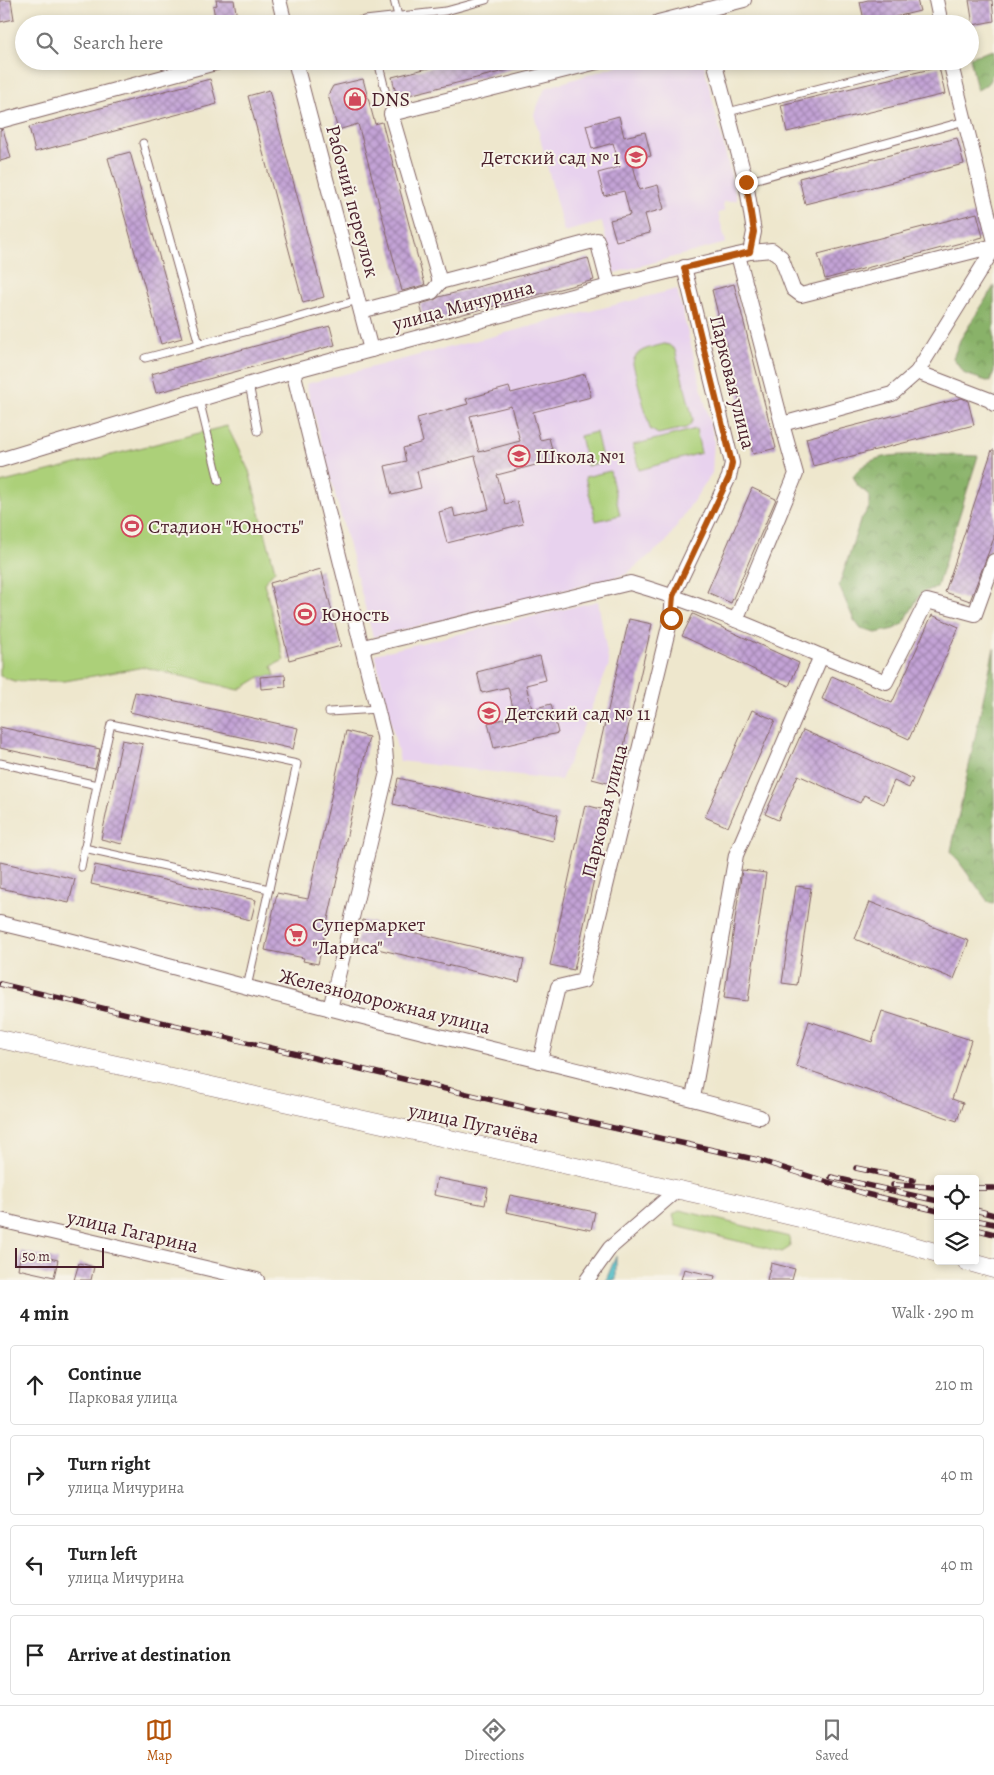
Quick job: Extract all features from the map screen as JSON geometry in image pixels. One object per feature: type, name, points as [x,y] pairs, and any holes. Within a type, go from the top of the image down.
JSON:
[{"type":"street","points":[[279,0],[283,15]]},
{"type":"street","points":[[706,15],[744,0]]},
{"type":"street","points":[[936,0],[939,15]]},
{"type":"street","points":[[0,121],[189,70]]},
{"type":"street","name":"Рабочий переулок","points":[[297,70],[371,350]]},
{"type":"street","points":[[440,282],[392,114],[566,70]]},
{"type":"street","points":[[716,70],[746,182],[754,232],[744,253]]},
{"type":"street","points":[[952,70],[994,238]]},
{"type":"street","points":[[360,306],[432,292],[440,282],[597,240],[609,286]]},
{"type":"street","name":"улица Мичурина","points":[[0,460],[293,371],[609,286],[744,253],[772,250],[781,257],[793,288],[801,294],[994,247]]},
{"type":"street","name":"Парковая улица","points":[[744,253],[782,424],[892,394],[917,372],[994,247]]},
{"type":"street","name":"Парковая улица","points":[[540,1061],[558,987],[583,981],[671,618],[673,596],[729,477],[732,463],[684,268]]},
{"type":"street","points":[[293,371],[378,710],[384,736],[387,772],[330,1009]]},
{"type":"street","points":[[917,372],[990,400],[994,404]]},
{"type":"street","points":[[736,620],[796,474],[782,424]]},
{"type":"street","points":[[363,648],[630,583],[673,596],[736,620],[886,682],[927,601],[976,614],[994,561]]},
{"type":"street","points":[[693,1098],[736,855],[821,656]]},
{"type":"street","name":"Железнодорожная улица","points":[[0,923],[64,938],[330,1009],[693,1098],[760,1117]]},
{"type":"street","name":"улица Пугачёва","points":[[0,1039],[677,1190],[890,1239],[934,1252]]},
{"type":"street","points":[[587,1280],[610,1248],[677,1190]]},
{"type":"street","name":"улица Гагарина","points":[[0,1220],[257,1280]]},
{"type":"street","points":[[979,1265],[994,1269]]},
{"type":"lane","points":[[394,0],[398,15]]},
{"type":"lane","points":[[408,15],[446,11],[486,0]]},
{"type":"lane","points":[[380,70],[392,114]]},
{"type":"lane","points":[[728,112],[889,70]]},
{"type":"lane","points":[[746,182],[965,121]]},
{"type":"lane","points":[[143,143],[199,344]]},
{"type":"lane","points":[[145,358],[360,306]]},
{"type":"lane","points":[[249,384],[258,431]]},
{"type":"lane","points":[[199,399],[218,481]]},
{"type":"lane","points":[[328,712],[378,710]]},
{"type":"lane","points":[[81,867],[111,724],[296,764],[247,987]]},
{"type":"lane","points":[[0,763],[97,785]]},
{"type":"lane","points":[[84,848],[269,889]]},
{"type":"shaded area","name":"Детский сад № 1","points":[[604,70],[705,70],[737,200],[723,202],[724,211],[718,213],[726,243],[614,273],[602,222],[564,232],[534,114],[545,88]]},
{"type":"shaded area","name":"Школа №1","points":[[677,289],[714,439],[712,473],[666,542],[625,575],[373,637],[306,384]]},
{"type":"shaded area","name":"Детский сад № 11","points":[[598,601],[609,665],[561,780],[400,761],[375,654]]},
{"type":"green space","points":[[994,50],[992,76],[987,84],[977,90],[973,70],[979,70],[979,54]]},
{"type":"green space","points":[[994,286],[994,371],[990,382],[965,374],[953,358],[960,340]]},
{"type":"green space","points":[[664,344],[669,345],[675,350],[693,419],[686,428],[658,434],[650,429],[633,364],[636,355],[640,352]]},
{"type":"green space","name":"Стадион \"Юность\"","points":[[227,426],[249,471],[275,570],[264,583],[284,660],[272,666],[275,676],[260,677],[239,690],[144,667],[65,681],[14,681],[0,676],[0,483]]},
{"type":"green space","points":[[696,429],[701,453],[639,470],[633,445]]},
{"type":"green space","points":[[596,432],[603,462],[587,466],[580,436]]},
{"type":"green space","points":[[924,454],[978,456],[937,587],[921,593],[903,624],[894,629],[876,633],[861,629],[854,620],[839,586],[860,521],[869,508],[869,495],[858,486],[853,476],[860,468],[876,459]]},
{"type":"green space","points":[[610,471],[620,515],[596,521],[585,477]]},
{"type":"green space","points":[[994,648],[994,904],[989,903],[951,851]]},
{"type":"green space","points":[[680,1210],[789,1237],[790,1247],[782,1252],[676,1226],[673,1215]]},
{"type":"water","points":[[616,1256],[616,1280],[606,1280]]},
{"type":"building","points":[[0,0],[11,0],[14,19],[0,22]]},
{"type":"building","points":[[216,0],[234,0],[236,15],[214,15],[213,6],[217,5]]},
{"type":"building","points":[[868,0],[917,0],[920,11],[903,15],[863,15],[860,2]]},
{"type":"building","points":[[969,0],[992,0],[994,21],[979,24],[979,15],[971,15]]},
{"type":"building","points":[[420,70],[508,70],[397,98],[392,77]]},
{"type":"building","points":[[927,70],[940,70],[945,94],[787,132],[781,105]]},
{"type":"building","points":[[210,79],[217,104],[35,152],[29,127]]},
{"type":"building","points":[[363,79],[375,124],[382,122],[425,285],[402,291],[358,124],[338,130],[328,95],[333,86]]},
{"type":"building","points":[[269,90],[324,297],[303,303],[248,96]]},
{"type":"building","points":[[619,116],[624,137],[645,132],[651,156],[632,160],[639,190],[658,185],[664,209],[645,214],[650,233],[616,241],[610,220],[630,215],[624,191],[604,196],[598,173],[620,167],[613,143],[592,149],[586,125]]},
{"type":"building","points":[[3,129],[11,158],[0,161],[0,130]]},
{"type":"building","points":[[957,138],[964,164],[805,204],[799,178]]},
{"type":"building","points":[[130,152],[182,338],[161,344],[108,158]]},
{"type":"building","points":[[977,213],[983,237],[825,279],[818,254]]},
{"type":"building","points":[[588,258],[594,280],[425,324],[420,304],[439,297]]},
{"type":"building","points":[[734,284],[776,448],[753,454],[712,290]]},
{"type":"building","points":[[330,326],[335,345],[156,393],[151,374]]},
{"type":"building","points":[[585,374],[591,397],[533,412],[540,440],[549,438],[555,460],[497,475],[505,504],[517,501],[523,524],[447,543],[439,512],[453,508],[455,517],[489,509],[475,456],[417,471],[421,488],[392,495],[385,466],[406,461],[403,448],[423,442],[417,418],[468,404],[466,399],[509,387],[511,393]],"holes":[[[511,406],[520,441],[479,452],[470,416]]]},
{"type":"building","points":[[962,398],[968,401],[974,425],[813,466],[806,438]]},
{"type":"building","points":[[992,450],[994,450],[994,538],[970,601],[945,592]]},
{"type":"building","points":[[752,488],[776,499],[731,603],[707,592]]},
{"type":"building","name":"Юность","points":[[321,569],[341,646],[289,660],[270,583]]},
{"type":"building","points":[[693,614],[799,663],[789,686],[682,636]]},
{"type":"building","points":[[932,615],[959,627],[909,739],[822,699],[832,676],[892,703]]},
{"type":"building","points":[[629,619],[652,624],[615,785],[592,779]]},
{"type":"building","points":[[540,656],[546,680],[526,685],[532,709],[551,704],[558,733],[494,748],[488,723],[515,716],[508,687],[482,693],[477,672]]},
{"type":"building","points":[[285,675],[286,687],[261,689],[260,677]]},
{"type":"building","points":[[135,692],[298,728],[293,749],[130,712]]},
{"type":"building","points":[[752,710],[775,720],[728,827],[705,817]]},
{"type":"building","points":[[0,727],[100,749],[95,769],[0,748]]},
{"type":"building","points":[[803,730],[913,779],[909,788],[894,781],[884,804],[864,795],[860,803],[798,775],[778,820],[765,814]]},
{"type":"building","points":[[346,731],[369,737],[318,964],[303,961],[304,958],[265,950],[277,893],[308,899]]},
{"type":"building","points":[[122,740],[143,744],[122,844],[101,839]]},
{"type":"building","points":[[398,778],[558,815],[553,841],[393,804]]},
{"type":"building","points":[[585,805],[609,811],[574,970],[550,965]]},
{"type":"building","points":[[0,862],[75,879],[69,903],[0,888]]},
{"type":"building","points":[[95,865],[256,900],[251,920],[91,884]]},
{"type":"building","points":[[742,870],[766,873],[748,1001],[724,998]]},
{"type":"building","points":[[796,886],[811,888],[797,985],[782,983]]},
{"type":"building","points":[[870,902],[969,941],[954,979],[855,939]]},
{"type":"building","points":[[362,920],[524,959],[519,982],[356,944]]},
{"type":"building","points":[[882,1011],[971,1040],[952,1099],[963,1103],[957,1121],[796,1066],[809,1021],[872,1042]]},
{"type":"building","points":[[437,1178],[488,1188],[485,1205],[434,1195]]},
{"type":"building","points":[[510,1195],[595,1212],[591,1230],[506,1212]]},
{"type":"building","points":[[21,1251],[58,1260],[54,1277],[18,1269]]},
{"type":"building","points":[[79,1263],[94,1267],[91,1280],[74,1280]]},
{"type":"building","points":[[771,1263],[795,1269],[792,1280],[767,1280]]},
{"type":"building","points":[[684,1269],[715,1276],[714,1280],[681,1280]]},
{"type":"railway","points":[[0,984],[573,1119],[758,1160],[866,1194],[934,1210]]},
{"type":"railway","points":[[856,1168],[913,1180]]},
{"type":"railway","points":[[831,1177],[934,1200]]},
{"type":"railway","points":[[893,1185],[934,1187]]},
{"type":"railway","points":[[979,1188],[994,1188]]},
{"type":"railway","points":[[979,1211],[994,1215]]},
{"type":"railway","points":[[979,1221],[994,1224]]},
{"type":"railway","points":[[979,1230],[994,1234]]},
{"type":"place","name":"DNS","points":[[355,99]]},
{"type":"place","name":"Детский сад № 1","points":[[636,157]]},
{"type":"place","name":"Школа №1","points":[[519,456]]},
{"type":"place","name":"Стадион \"Юность\"","points":[[132,526]]},
{"type":"place","name":"Юность","points":[[305,614]]},
{"type":"place","name":"Детский сад № 11","points":[[489,713]]},
{"type":"place","name":"Супермаркет \"Лариса\"","points":[[296,935]]},
{"type":"route","points":[[671,618],[673,596],[729,477],[732,463],[684,268],[750,252],[754,232],[746,182]]}]
